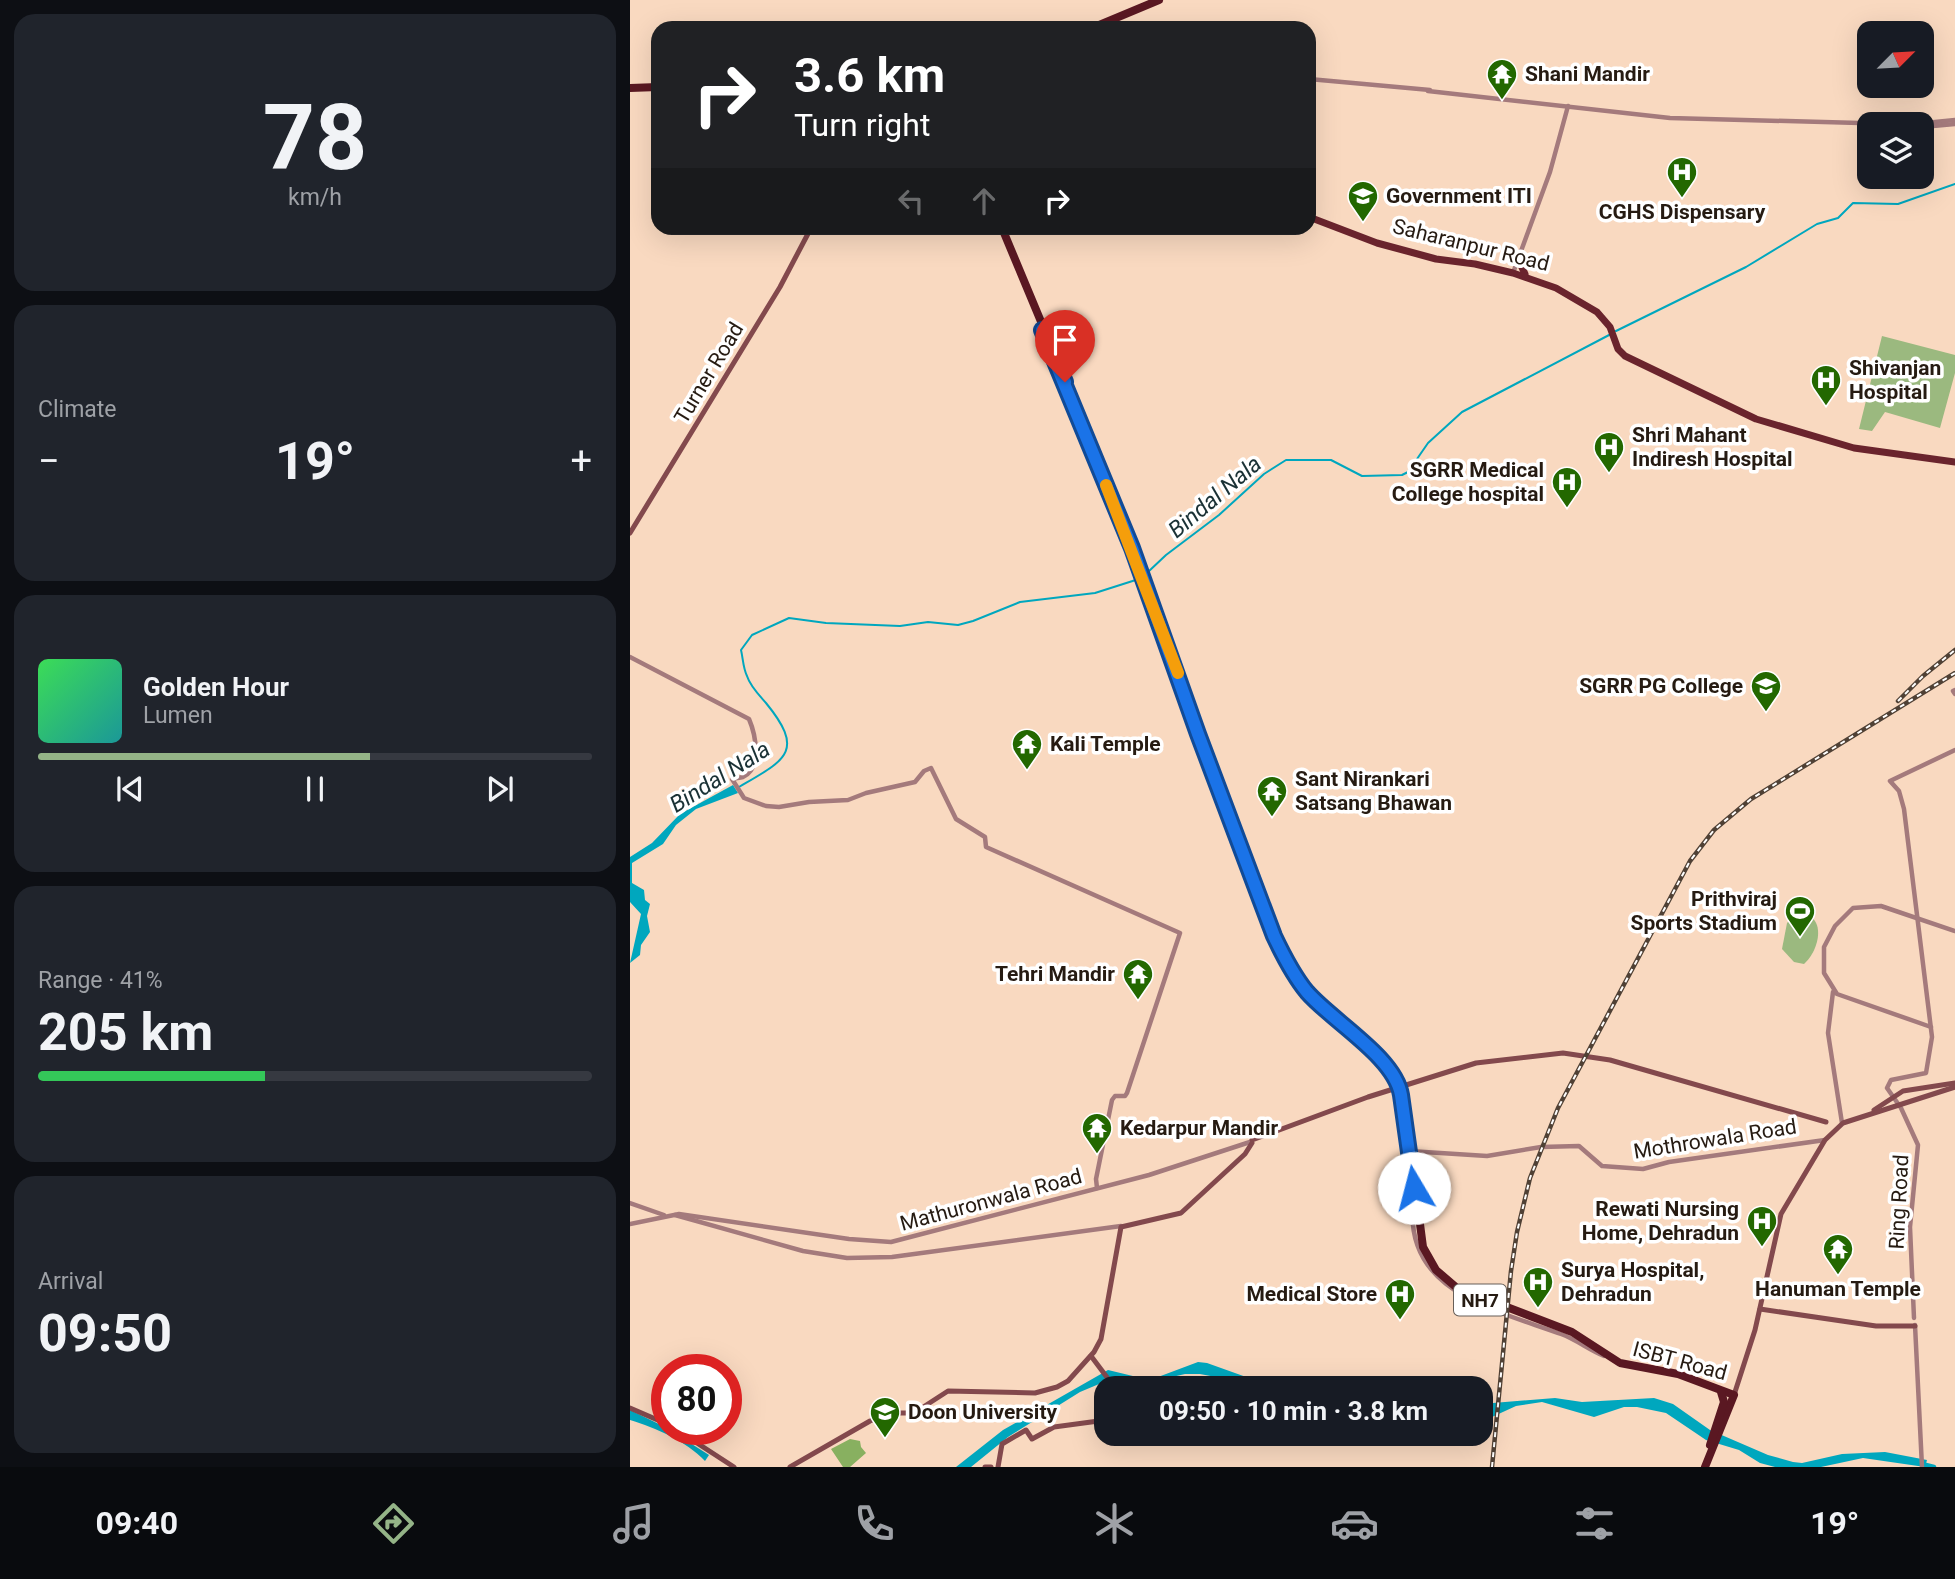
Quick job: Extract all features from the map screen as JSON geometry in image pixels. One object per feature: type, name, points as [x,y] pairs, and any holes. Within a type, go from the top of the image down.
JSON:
[{"type":"highway","points":[[1109,21],[1160,0]]},
{"type":"highway","points":[[630,87],[651,86]]},
{"type":"highway","points":[[1003,235],[1023,282]]},
{"type":"highway","points":[[1003,235],[1142,568],[1248,865],[1281,949],[1312,995],[1381,1059],[1401,1086]]},
{"type":"highway","name":"NH7","points":[[1401,1086],[1415,1196]]},
{"type":"highway","name":"NH7","points":[[1410,1151],[1415,1196]]},
{"type":"highway","name":"ISBT Road","points":[[1415,1196],[1419,1245],[1426,1263],[1453,1289],[1586,1341],[1620,1363],[1678,1374],[1730,1395]]},
{"type":"highway","points":[[1711,1444],[1730,1395]]},
{"type":"highway","points":[[1704,1467],[1715,1426],[1724,1402],[1730,1395]]},
{"type":"main road","name":"Saharanpur Road","points":[[1316,217],[1334,221],[1378,240],[1411,247],[1437,257],[1517,270],[1555,285],[1593,305],[1612,328],[1626,353],[1747,415],[1854,444],[1955,460]]},
{"type":"main road","name":"Turner Road","points":[[630,533],[780,286],[807,235]]},
{"type":"main road","points":[[790,1467],[870,1421],[891,1413],[914,1413],[943,1392],[1001,1390],[1035,1393],[1068,1381],[1091,1356],[1101,1339],[1121,1226],[1168,1217],[1185,1210],[1247,1152],[1251,1142],[1401,1086],[1490,1060],[1570,1053],[1610,1060],[1813,1118],[1820,1123],[1842,1123],[1896,1102],[1955,1085]]},
{"type":"main road","points":[[1896,1102],[1906,1090],[1955,1085]]},
{"type":"main road","points":[[1730,1395],[1741,1376],[1760,1308],[1781,1214],[1825,1140],[1842,1123]]},
{"type":"main road","points":[[1760,1308],[1882,1327],[1915,1322]]},
{"type":"main road","points":[[1091,1356],[1106,1376]]},
{"type":"main road","points":[[630,1408],[651,1417]]},
{"type":"main road","points":[[998,1467],[1002,1444],[1025,1430],[1032,1439],[1054,1427],[1094,1422]]},
{"type":"main road","points":[[700,1445],[734,1467]]},
{"type":"main road","points":[[985,1467],[991,1467]]},
{"type":"street","points":[[1316,80],[1685,117],[1857,120]]},
{"type":"street","points":[[1568,106],[1679,119],[1857,123]]},
{"type":"street","points":[[1517,270],[1550,172],[1568,106]]},
{"type":"street","points":[[1934,123],[1955,122]]},
{"type":"street","points":[[1934,125],[1955,122]]},
{"type":"street","points":[[630,657],[749,719],[756,746],[754,763],[746,774],[734,777],[733,781],[746,799],[774,807],[809,802],[840,802],[915,782],[931,768],[956,819],[985,837],[986,847],[1180,933],[1129,1090],[1125,1096],[1115,1096],[1112,1100],[1102,1143],[1097,1188]]},
{"type":"street","points":[[1896,1102],[1887,1090],[1891,1080],[1927,1072],[1931,1027],[1902,797],[1890,780],[1955,750]]},
{"type":"street","points":[[1931,1027],[1883,1009],[1846,1000],[1834,991],[1825,973],[1824,947],[1829,934],[1847,912],[1874,905],[1955,932]]},
{"type":"street","points":[[1834,991],[1828,1033],[1842,1123]]},
{"type":"street","name":"Ring Road","points":[[1896,1102],[1918,1145],[1910,1227],[1922,1467]]},
{"type":"street","name":"Mothrowala Road","points":[[1410,1151],[1489,1156],[1541,1147],[1579,1146],[1586,1150],[1593,1160],[1606,1167],[1643,1169],[1669,1162],[1825,1140]]},
{"type":"street","name":"Mathuronwala Road","points":[[667,1214],[891,1242],[1182,1165],[1251,1142]]},
{"type":"street","points":[[630,1203],[803,1251],[847,1258],[892,1257],[1121,1226]]},
{"type":"street","points":[[630,1224],[667,1214]]},
{"type":"green space","points":[[1882,336],[1955,355],[1955,373],[1940,428],[1885,412],[1872,431],[1859,429]]},
{"type":"green space","name":"Prithviraj Sports Stadium","points":[[1797,913],[1807,915],[1817,925],[1817,942],[1810,958],[1804,964],[1794,962],[1782,949],[1787,923]]},
{"type":"green space","points":[[850,1439],[860,1441],[866,1453],[850,1467],[843,1467],[831,1449]]},
{"type":"water","points":[[733,785],[738,793],[696,809],[676,825],[663,844],[632,863],[632,883],[644,890],[645,900],[650,904],[647,916],[650,932],[641,945],[640,955],[630,963],[641,914],[630,902],[630,857],[652,843],[680,814]]},
{"type":"water","points":[[1198,1362],[1243,1376],[1185,1374],[1161,1376]]},
{"type":"water","points":[[1108,1370],[1133,1376],[1098,1376]]},
{"type":"water","points":[[1094,1378],[1094,1386],[1008,1437],[971,1467],[956,1467],[1003,1430]]},
{"type":"water","points":[[1555,1398],[1582,1402],[1654,1398],[1673,1404],[1710,1430],[1768,1455],[1793,1462],[1802,1463],[1842,1454],[1885,1452],[1927,1460],[1925,1467],[1863,1458],[1821,1467],[1775,1467],[1760,1463],[1739,1450],[1706,1440],[1666,1413],[1624,1407],[1594,1417],[1542,1402],[1516,1406],[1493,1417],[1493,1403]]},
{"type":"water","points":[[630,1410],[651,1420],[651,1427],[650,1427],[630,1420]]},
{"type":"water","points":[[686,1445],[693,1445],[709,1455],[705,1461]]},
{"type":"waterway","name":"Bindal Nala","points":[[1616,331],[1746,267],[1817,224],[1838,218],[1853,203],[1898,204],[1955,184]]},
{"type":"waterway","name":"Bindal Nala","points":[[1148,572],[1219,515],[1264,474],[1286,460],[1331,460],[1362,476],[1402,475],[1408,472],[1428,443],[1462,412],[1611,334]]},
{"type":"waterway","name":"Bindal Nala","points":[[739,787],[778,761],[785,753],[787,744],[778,720],[748,680],[741,650],[752,635],[789,618],[826,623],[900,626],[928,622],[958,625],[1020,602],[1095,593],[1142,578]]},
{"type":"waterway","points":[[1922,1464],[1934,1467]]},
{"type":"railway","points":[[1898,701],[1955,650]]},
{"type":"railway","points":[[1492,1467],[1511,1271],[1530,1178],[1558,1108],[1690,861],[1714,830],[1751,799],[1955,673]]},
{"type":"slow traffic","points":[[1106,485],[1178,673]]},
{"type":"place","name":"Shani Mandir","points":[[1502,101]]},
{"type":"place","name":"CGHS Dispensary","points":[[1682,199]]},
{"type":"place","name":"Government ITI","points":[[1363,223]]},
{"type":"place","name":"Shivanjan Hospital","points":[[1826,407]]},
{"type":"place","name":"Shri Mahant Indiresh Hospital","points":[[1609,474]]},
{"type":"place","name":"SGRR Medical College hospital","points":[[1567,509]]},
{"type":"place","name":"SGRR PG College","points":[[1766,713]]},
{"type":"place","name":"Kali Temple","points":[[1027,771]]},
{"type":"place","name":"Sant Nirankari Satsang Bhawan","points":[[1272,818]]},
{"type":"place","name":"Prithviraj Sports Stadium","points":[[1800,938]]},
{"type":"place","name":"Tehri Mandir","points":[[1138,1001]]},
{"type":"place","name":"Kedarpur Mandir","points":[[1097,1155]]},
{"type":"place","name":"Rewati Nursing Home, Dehradun","points":[[1762,1248]]},
{"type":"place","name":"Hanuman Temple","points":[[1838,1276]]},
{"type":"place","name":"Surya Hospital, Dehradun","points":[[1538,1309]]},
{"type":"place","name":"Medical Store","points":[[1400,1321]]},
{"type":"place","name":"Doon University","points":[[885,1439]]},
{"type":"route","points":[[1065,382],[1044,329],[1042,330],[1150,595],[1198,734],[1274,936],[1290,968],[1307,992],[1382,1061],[1397,1081],[1414,1188]]}]
